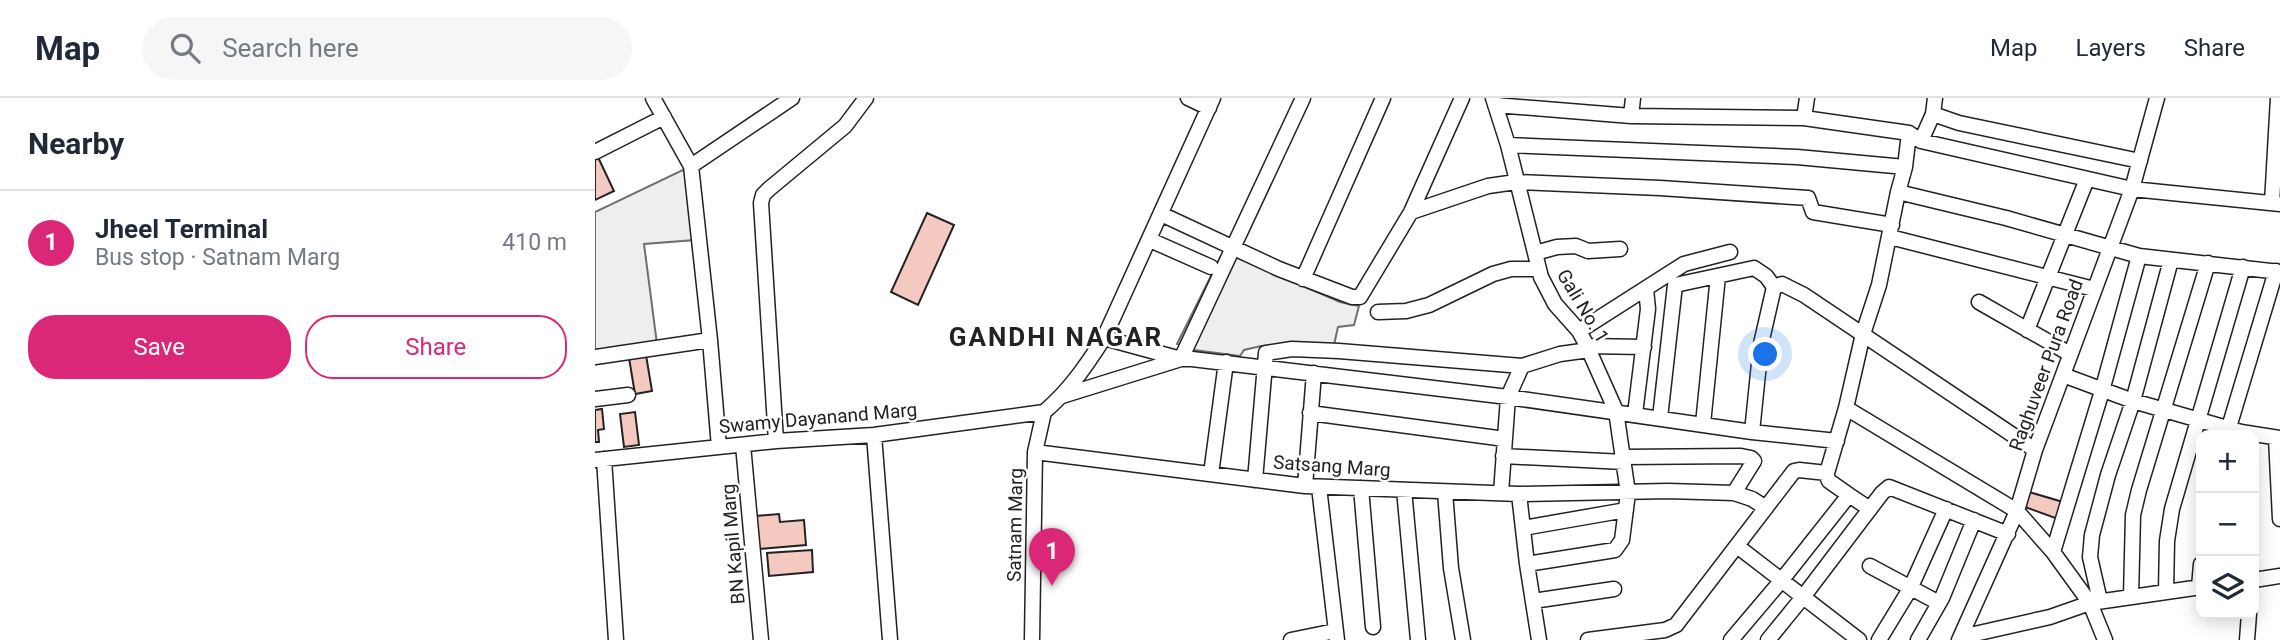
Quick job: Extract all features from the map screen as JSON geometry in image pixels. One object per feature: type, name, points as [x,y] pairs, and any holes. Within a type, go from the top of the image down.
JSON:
[{"type":"street","points":[[653,98],[691,166],[719,447]]},
{"type":"street","points":[[691,166],[792,98]]},
{"type":"street","points":[[776,441],[761,203],[763,195],[845,126],[866,98]]},
{"type":"street","points":[[1044,412],[1062,396],[1104,338],[1150,240],[1211,103],[1188,98]]},
{"type":"street","points":[[1062,396],[1181,359],[1303,98]]},
{"type":"street","points":[[1303,279],[1383,98]]},
{"type":"street","points":[[1161,214],[1303,279],[1352,297],[1360,297],[1411,212],[1462,98]]},
{"type":"street","points":[[1631,116],[1633,98]]},
{"type":"street","points":[[1804,118],[1807,98]]},
{"type":"street","points":[[1870,509],[1829,481],[1826,474],[1846,408],[1863,334],[1879,285],[1905,167],[1915,137],[1933,114],[1935,98]]},
{"type":"street","name":"Raghuveer Pura Road","points":[[1960,638],[2017,511],[2035,450],[2132,189],[2157,98]]},
{"type":"street","points":[[1494,102],[1631,116],[1804,118],[1915,137],[2132,189],[2276,203],[2278,98]]},
{"type":"street","name":"Gali No. 1","points":[[1494,102],[1509,145],[1516,182],[1547,292],[1579,331],[1616,411],[1628,492],[1622,540],[1615,550],[1527,564]]},
{"type":"street","points":[[1933,114],[1986,129],[2140,161]]},
{"type":"street","points":[[595,152],[664,117]]},
{"type":"street","points":[[1509,145],[1797,157],[1905,167]]},
{"type":"street","points":[[2027,330],[2087,179]]},
{"type":"street","points":[[1411,212],[1488,186],[1516,182],[1808,198],[1813,212],[1891,231],[2094,289]]},
{"type":"street","points":[[1898,192],[2005,218],[2139,256],[2278,272],[2228,430]]},
{"type":"street","points":[[1150,240],[1211,267]]},
{"type":"street","points":[[1535,253],[1557,247],[1576,246],[1588,251],[1621,249]]},
{"type":"street","points":[[1579,331],[1684,264],[1730,252]]},
{"type":"street","points":[[2053,552],[2102,391],[2139,256]]},
{"type":"street","points":[[2105,640],[2095,602],[2090,557],[2092,536],[2108,475],[2133,401],[2171,260]]},
{"type":"street","points":[[2131,597],[2133,515],[2208,263]]},
{"type":"street","points":[[2166,591],[2167,541],[2172,509],[2243,267]]},
{"type":"street","points":[[1660,418],[1675,285],[1753,268],[1766,276],[1774,287],[1762,345],[1752,432]]},
{"type":"street","points":[[1378,312],[1406,311],[1429,305],[1493,274],[1511,269],[1539,269]]},
{"type":"street","points":[[1703,424],[1718,276]]},
{"type":"street","points":[[1774,287],[1778,284],[1788,286],[2035,450]]},
{"type":"street","points":[[1635,414],[1648,309],[1646,289]]},
{"type":"street","points":[[1979,302],[2070,354]]},
{"type":"street","points":[[1104,338],[1181,359],[1226,362],[1616,411],[1752,432],[1837,440]]},
{"type":"street","points":[[595,357],[710,340]]},
{"type":"street","points":[[1255,480],[1266,353],[1293,349],[1339,351],[1522,366],[1537,359],[1588,348],[1643,347]]},
{"type":"street","points":[[1211,474],[1226,362]]},
{"type":"street","points":[[1500,493],[1508,397],[1522,366]]},
{"type":"street","points":[[1291,640],[1336,636],[1312,486],[1310,413],[1314,373]]},
{"type":"street","points":[[2063,375],[2102,391],[2198,418],[2226,430]]},
{"type":"street","points":[[595,399],[628,395]]},
{"type":"street","points":[[1846,408],[2017,511],[2095,602]]},
{"type":"street","name":"Swamy Dayanand Marg","points":[[600,460],[743,444],[874,435],[1044,412]]},
{"type":"street","name":"Satnam Marg","points":[[1032,640],[1035,452],[1044,412]]},
{"type":"street","points":[[1310,413],[1505,439]]},
{"type":"street","points":[[874,435],[890,640]]},
{"type":"street","points":[[2259,435],[2278,438],[2280,519]]},
{"type":"street","name":"BN Kapil Marg","points":[[743,444],[761,640]]},
{"type":"street","name":"Satsang Marg","points":[[1035,452],[1312,486],[1519,494],[1668,491],[1734,494]]},
{"type":"street","points":[[1503,456],[1623,459],[1741,456],[1754,461],[1734,494],[1752,499],[1766,508]]},
{"type":"street","points":[[600,460],[617,640]]},
{"type":"street","points":[[1588,640],[1672,634],[1676,625],[1796,470],[1826,474]]},
{"type":"street","points":[[1768,640],[1889,487],[2008,534]]},
{"type":"street","points":[[1361,488],[1373,627]]},
{"type":"street","points":[[1403,490],[1418,640]]},
{"type":"street","points":[[1445,492],[1451,568],[1463,640]]},
{"type":"street","points":[[1519,494],[1539,640]]},
{"type":"street","points":[[1731,640],[1849,495]]},
{"type":"street","points":[[1879,640],[1910,589],[1946,509]]},
{"type":"street","points":[[1523,528],[1626,510]]},
{"type":"street","points":[[1918,640],[1939,603],[1974,520]]},
{"type":"street","points":[[1737,547],[1859,640]]},
{"type":"street","points":[[1870,566],[1939,603]]},
{"type":"street","points":[[2259,579],[2280,576]]},
{"type":"street","points":[[1960,638],[2050,617],[2095,602],[2196,587]]},
{"type":"street","points":[[1533,601],[1614,589]]},
{"type":"street","points":[[2247,640],[2249,619]]},
{"type":"shaded area","points":[[689,167],[695,240],[644,244],[657,344],[595,351],[595,212]]},
{"type":"shaded area","points":[[1226,253],[1340,302],[1359,306],[1354,325],[1338,327],[1334,345],[1261,346],[1244,350],[1240,356],[1194,350],[1177,344],[1221,256]]},
{"type":"building","points":[[597,155],[614,191],[595,200],[595,156]]},
{"type":"building","points":[[927,213],[954,225],[918,305],[891,292]]},
{"type":"building","points":[[646,355],[652,391],[635,394],[629,358]]},
{"type":"building","points":[[602,409],[604,429],[598,430],[599,442],[595,442],[595,410]]},
{"type":"building","points":[[635,412],[639,445],[624,447],[620,414]]},
{"type":"building","points":[[2029,492],[2063,502],[2058,519],[2025,507]]},
{"type":"building","points":[[779,514],[780,522],[804,520],[806,545],[759,549],[756,516]]},
{"type":"building","points":[[812,550],[813,572],[769,576],[767,553]]},
{"type":"place","name":"Jheel Terminal","points":[[1052,586]]},
{"type":"district","name":"GANDHI NAGAR","points":[[1056,337]]}]
